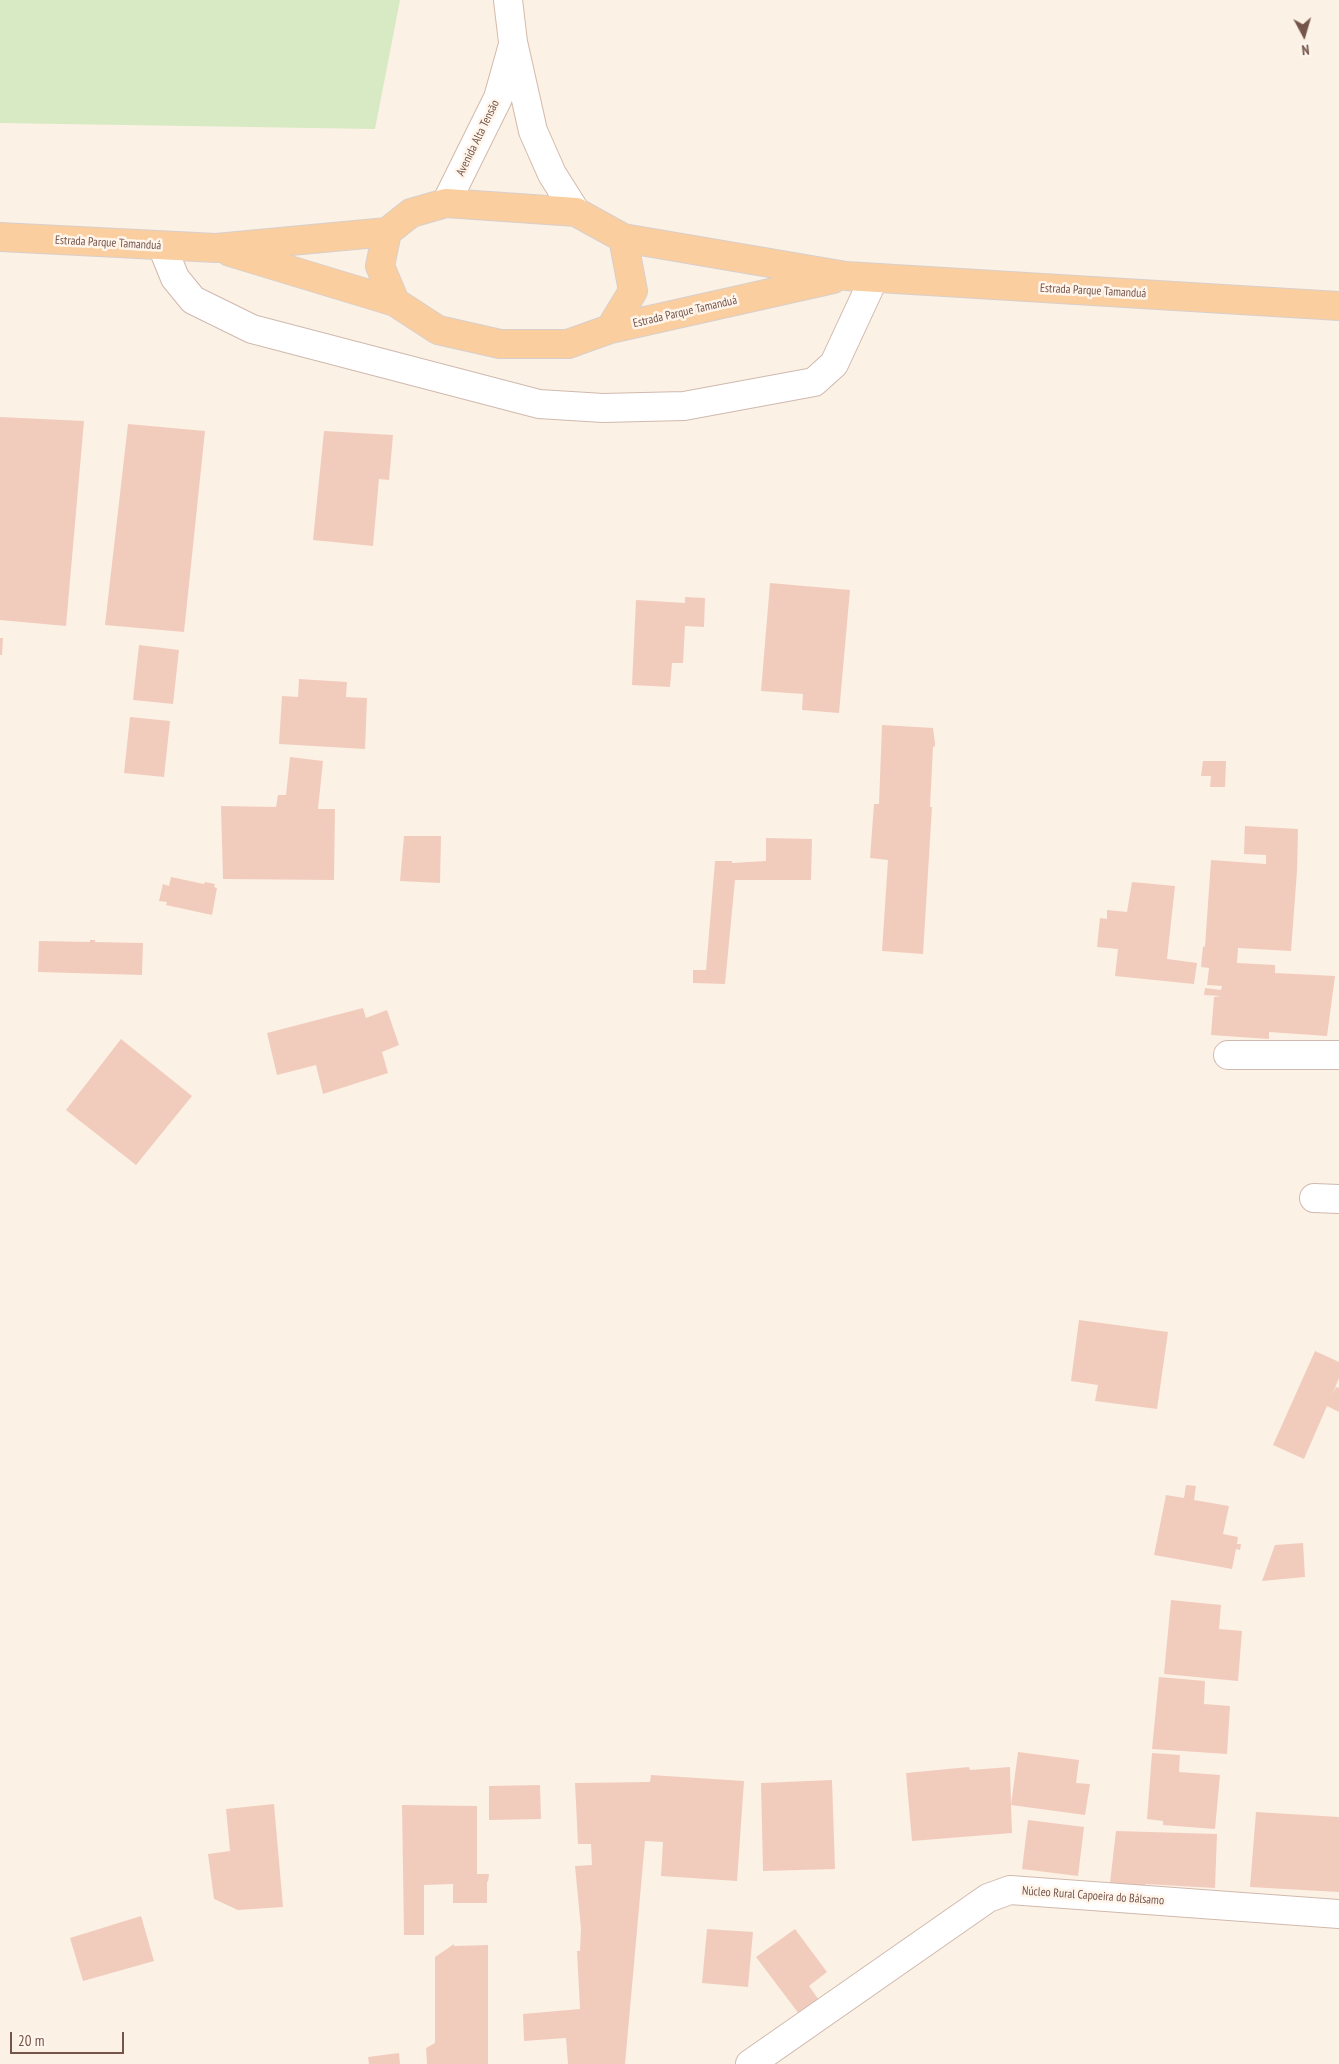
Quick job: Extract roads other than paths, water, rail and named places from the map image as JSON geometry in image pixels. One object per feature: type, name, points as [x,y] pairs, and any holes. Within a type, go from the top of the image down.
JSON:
[{"type":"main road","points":[[395,302],[380,266],[387,232],[410,213],[446,203],[576,212]]},
{"type":"main road","name":"Estrada Parque Tamanduá","points":[[576,212],[623,238],[846,276],[1339,306]]},
{"type":"main road","name":"Estrada Parque Tamanduá","points":[[0,237],[216,248],[387,232]]},
{"type":"main road","points":[[610,329],[633,291],[623,238]]},
{"type":"main road","name":"Estrada Parque Tamanduá","points":[[216,248],[395,302],[438,330],[500,344],[568,344],[610,329],[846,276]]},
{"type":"street","name":"Avenida Alta Tensāo","points":[[508,0],[513,42],[533,131],[552,174],[576,212]]},
{"type":"street","name":"Avenida Alta Tensāo","points":[[446,203],[498,98],[513,42]]},
{"type":"street","points":[[162,246],[175,278],[194,300],[252,329],[539,404],[603,408],[684,406],[814,382],[834,364],[874,278]]},
{"type":"street","points":[[1228,1055],[1339,1055]]},
{"type":"street","name":"Núcleo Rural Capoeira do Bálsamo","points":[[750,2064],[988,1898],[1010,1890],[1339,1914]]}]
